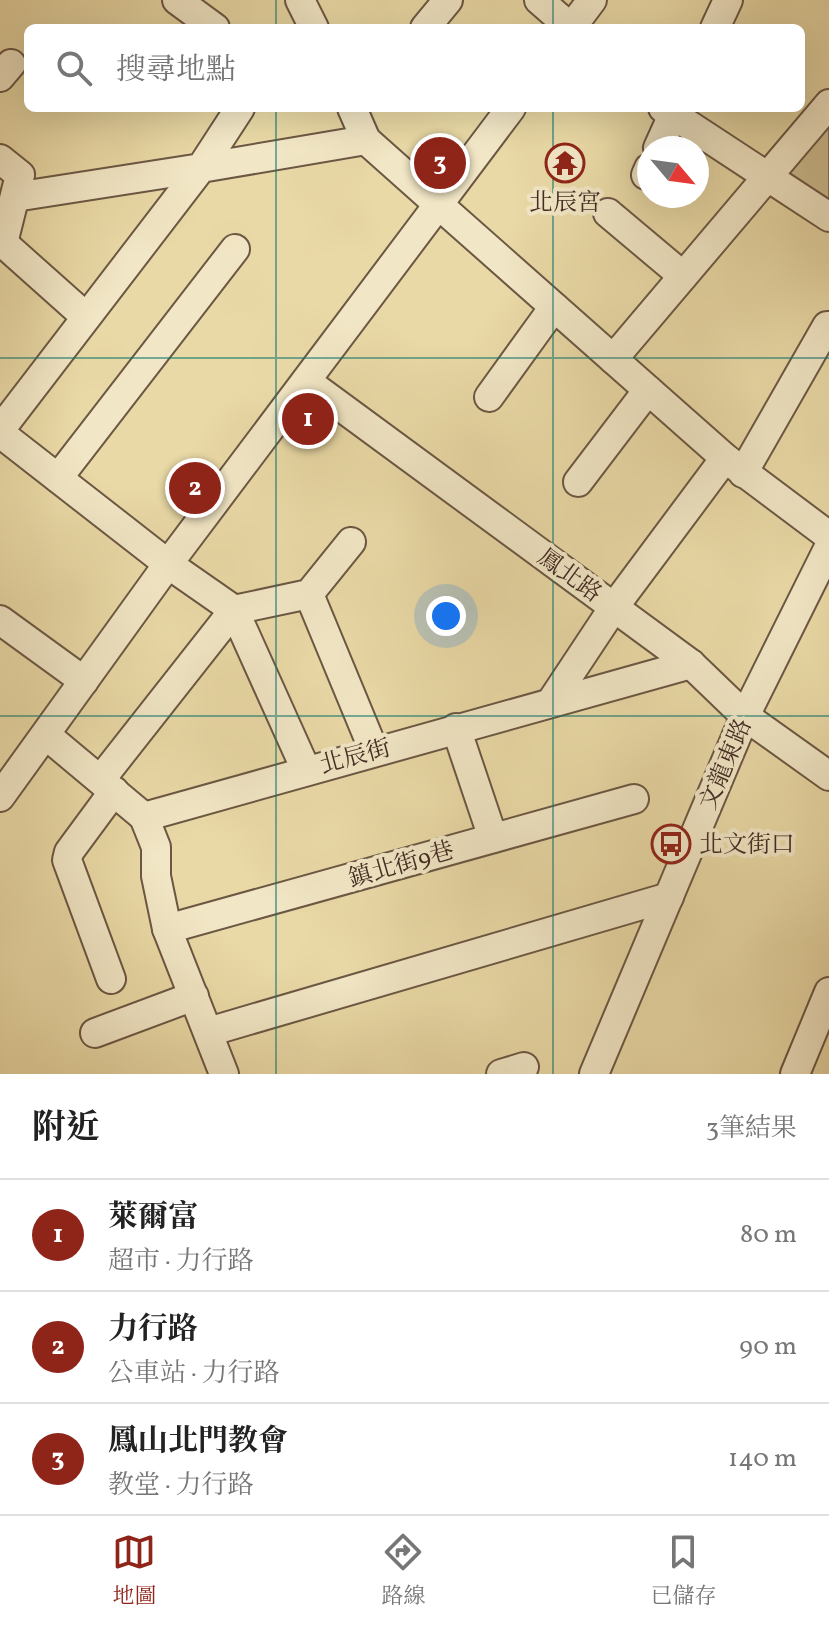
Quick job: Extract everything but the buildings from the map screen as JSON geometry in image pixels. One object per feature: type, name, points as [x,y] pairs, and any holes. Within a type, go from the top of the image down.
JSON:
[{"type":"street","points":[[177,0],[210,24]]},
{"type":"street","points":[[300,0],[312,24]]},
{"type":"street","points":[[428,24],[448,0]]},
{"type":"street","points":[[539,0],[566,24]]},
{"type":"street","points":[[574,24],[592,0]]},
{"type":"street","points":[[717,24],[728,0]]},
{"type":"street","points":[[613,359],[829,104]]},
{"type":"street","points":[[237,112],[201,168],[0,432],[168,564],[234,610],[306,770]]},
{"type":"street","points":[[5,778],[46,735],[168,564],[508,112]]},
{"type":"street","points":[[662,136],[670,112]]},
{"type":"street","points":[[672,112],[829,217]]},
{"type":"street","points":[[15,197],[201,168],[358,117],[439,205],[734,466],[829,536]]},
{"type":"street","points":[[0,159],[20,175],[3,243],[86,317]]},
{"type":"street","points":[[608,213],[683,276]]},
{"type":"street","points":[[58,478],[235,249]]},
{"type":"street","points":[[489,397],[554,307]]},
{"type":"street","points":[[551,702],[614,607],[734,466],[827,326]]},
{"type":"street","name":"鳳北路","points":[[306,381],[691,664],[745,716],[829,776]]},
{"type":"street","points":[[578,482],[648,390]]},
{"type":"street","points":[[111,979],[67,860],[69,852],[108,785],[234,610],[309,594],[351,542]]},
{"type":"street","name":"文龍東路","points":[[594,1074],[745,716],[829,547]]},
{"type":"street","points":[[309,594],[374,751]]},
{"type":"street","points":[[0,620],[84,681]]},
{"type":"street","name":"北辰街","points":[[144,817],[691,664]]},
{"type":"street","points":[[456,728],[493,838]]},
{"type":"street","points":[[46,735],[144,817],[156,847],[156,876],[167,929],[224,1074]]},
{"type":"street","name":"鎮北街9巷","points":[[167,929],[634,799]]},
{"type":"street","points":[[208,1032],[669,897]]},
{"type":"street","points":[[95,1033],[194,996]]},
{"type":"street","points":[[795,1074],[826,1009]]},
{"type":"shaded area","points":[[829,119],[829,204],[783,175]]},
{"type":"place","name":"鳳山北門教會","points":[[440,163]]},
{"type":"place","name":"北辰宮","points":[[565,163]]},
{"type":"place","name":"萊爾富","points":[[308,419]]},
{"type":"place","name":"力行路","points":[[195,488]]},
{"type":"place","name":"北文街口","points":[[671,844]]}]
